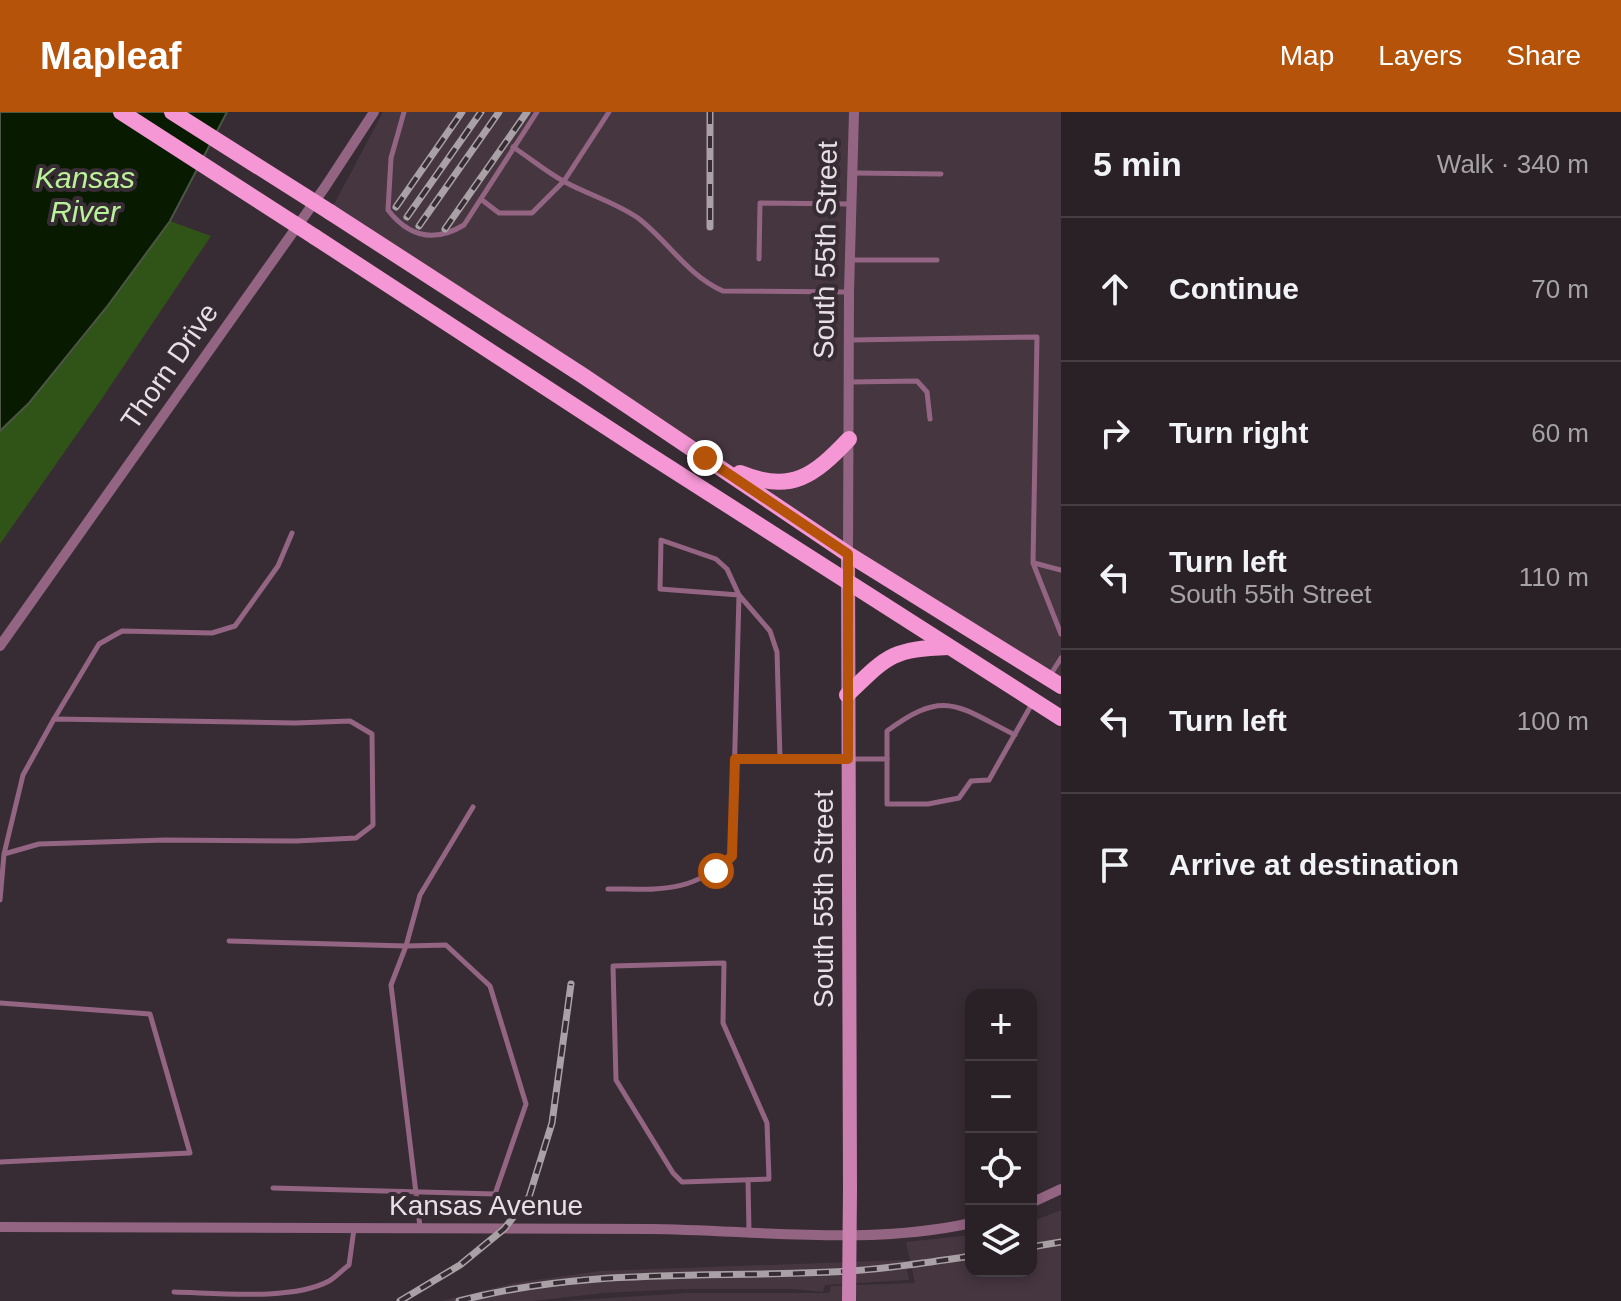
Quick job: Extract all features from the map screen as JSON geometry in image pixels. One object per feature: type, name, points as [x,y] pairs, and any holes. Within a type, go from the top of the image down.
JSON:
[{"type":"main road","points":[[121,112],[1061,718]]},
{"type":"main road","points":[[172,112],[582,375],[848,554],[1055,682]]},
{"type":"main road","points":[[705,458],[757,480],[783,483],[806,477],[827,462],[849,439]]},
{"type":"main road","name":"South 55th Street","points":[[848,554],[849,1301]]},
{"type":"main road","points":[[847,695],[893,654],[911,648],[949,647]]},
{"type":"street","name":"Thorn Drive","points":[[0,646],[325,187],[374,112]]},
{"type":"street","name":"South 55th Street","points":[[848,554],[849,292],[854,112]]},
{"type":"street","points":[[1037,1200],[1059,1188]]},
{"type":"street","name":"Kansas Avenue","points":[[0,1227],[420,1228],[861,1234],[965,1224]]},
{"type":"lane","points":[[404,112],[391,158],[388,210],[399,224],[413,232],[448,235],[464,225],[537,112]]},
{"type":"lane","points":[[482,200],[499,213],[532,213],[564,181],[609,112]]},
{"type":"lane","points":[[513,147],[564,181],[611,202],[639,219],[684,264],[723,291],[849,292]]},
{"type":"lane","points":[[853,173],[941,174]]},
{"type":"lane","points":[[759,259],[760,203],[851,204]]},
{"type":"lane","points":[[850,260],[937,260]]},
{"type":"lane","points":[[849,340],[1037,337],[1033,563],[1061,634]]},
{"type":"lane","points":[[849,382],[917,381],[927,392],[930,419]]},
{"type":"lane","points":[[0,900],[4,854],[23,775],[99,644],[122,631],[212,633],[235,626],[278,566],[292,533]]},
{"type":"lane","points":[[739,595],[660,589],[661,540],[716,559],[727,569],[739,595],[770,631],[777,652],[780,759]]},
{"type":"lane","points":[[1033,563],[1061,570]]},
{"type":"lane","points":[[608,889],[654,889],[691,884],[716,871],[732,856],[739,595]]},
{"type":"lane","points":[[1055,682],[1061,658]]},
{"type":"lane","points":[[1015,735],[958,706],[932,704],[911,713],[887,731],[887,804],[928,804],[959,798],[971,781],[989,780],[1015,735],[1034,702]]},
{"type":"lane","points":[[4,854],[39,844],[356,838],[373,825],[372,734],[350,721],[281,723],[54,719]]},
{"type":"lane","points":[[735,759],[887,759]]},
{"type":"lane","points":[[420,1228],[391,985],[420,895],[473,807]]},
{"type":"lane","points":[[229,941],[446,945],[490,986],[526,1104],[495,1194],[273,1188]]},
{"type":"lane","points":[[724,963],[723,1023],[767,1123],[769,1179],[748,1180],[682,1182],[673,1173],[616,1080],[613,966],[724,963]]},
{"type":"lane","points":[[0,1003],[150,1014],[190,1153],[0,1162]]},
{"type":"lane","points":[[748,1180],[749,1231]]},
{"type":"lane","points":[[174,1292],[274,1294],[296,1292],[328,1282],[349,1265],[354,1228]]},
{"type":"shaded area","points":[[383,112],[1061,112],[1061,685],[330,212]]},
{"type":"shaded area","points":[[1061,1210],[1061,1301],[563,1301],[687,1293],[829,1293],[831,1286],[915,1283],[906,1242],[965,1236],[965,1277],[1037,1277],[1037,1220]]},
{"type":"shaded area","points":[[905,1260],[909,1280],[825,1285],[823,1292],[683,1289],[533,1301],[441,1301],[514,1283],[600,1271]]},
{"type":"green space","points":[[170,221],[211,236],[0,544],[0,431],[47,382]]},
{"type":"water","name":"Kansas River","points":[[0,112],[227,112],[170,221],[106,308],[29,403],[0,431]]},
{"type":"railway","points":[[396,207],[462,112]]},
{"type":"railway","points":[[407,217],[481,112]]},
{"type":"railway","points":[[419,226],[499,112]]},
{"type":"railway","points":[[445,229],[527,112]]},
{"type":"railway","points":[[710,112],[710,227]]},
{"type":"railway","points":[[400,1301],[460,1265],[504,1229],[529,1197],[552,1123],[571,984]]},
{"type":"railway","points":[[1037,1246],[1061,1242]]},
{"type":"railway","points":[[459,1301],[552,1283],[644,1276],[849,1271],[965,1257]]},
{"type":"route","points":[[705,458],[848,554],[848,759],[735,759],[732,856],[716,871]]}]
